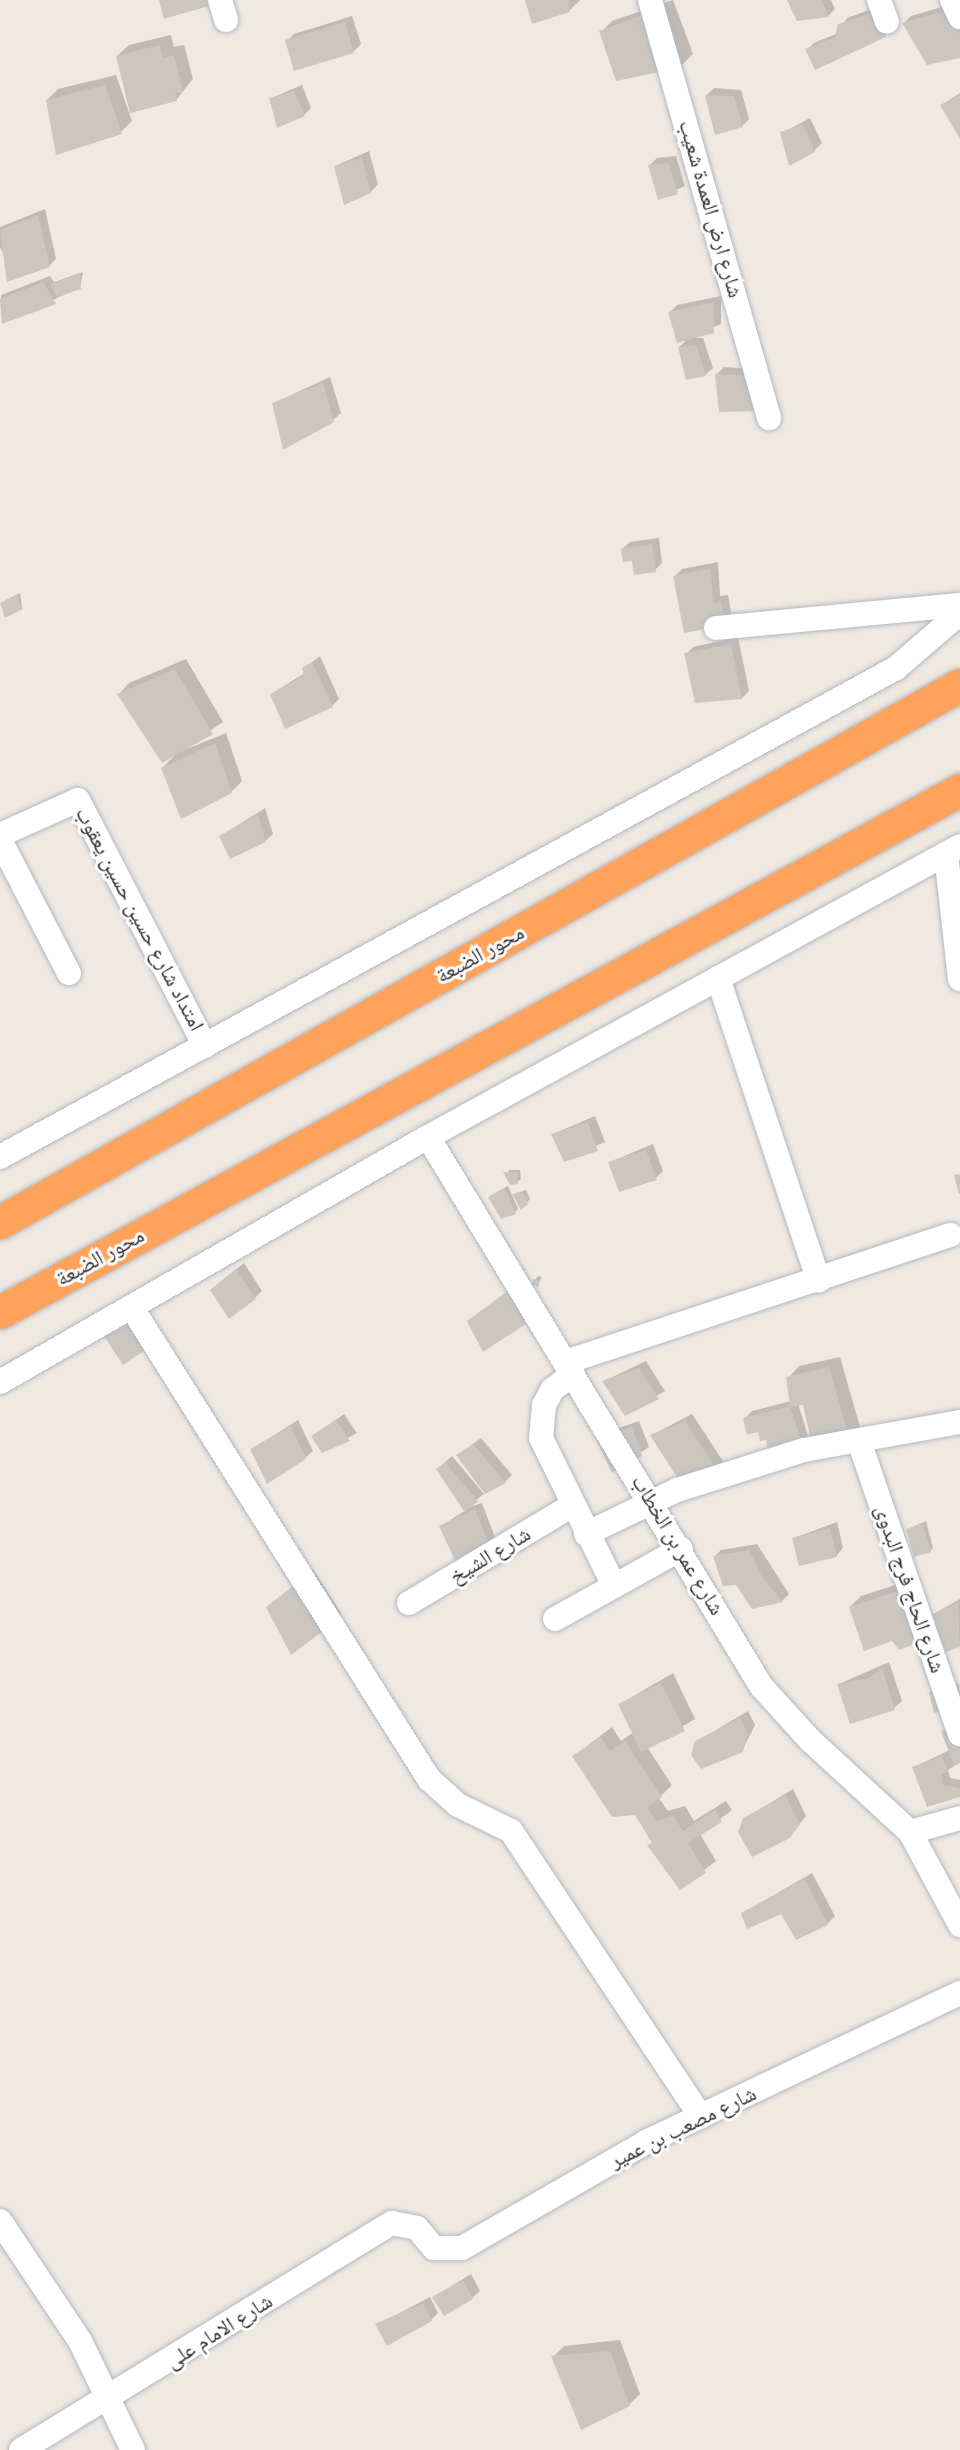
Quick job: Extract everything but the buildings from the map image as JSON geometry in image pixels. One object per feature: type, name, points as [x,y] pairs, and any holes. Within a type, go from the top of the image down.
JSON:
[{"type":"highway","name":"محور الضبعة","points":[[0,1222],[960,686]]},
{"type":"highway","name":"محور الضبعة","points":[[0,1312],[960,790]]},
{"type":"street","name":"شارع ارض العمدة شعيب","points":[[650,0],[769,418]]},
{"type":"street","points":[[952,0],[960,17]]},
{"type":"street","points":[[716,628],[960,605]]},
{"type":"street","points":[[0,1157],[896,668],[960,613]]},
{"type":"street","name":"امتداد شارع حسين حسين يعقوب","points":[[0,835],[70,800],[81,803],[206,1046]]},
{"type":"street","points":[[0,840],[69,973]]},
{"type":"street","points":[[0,1382],[428,1137],[953,850],[960,979]]},
{"type":"street","points":[[717,978],[819,1281]]},
{"type":"street","name":"شارع عمر بن الخطاب","points":[[428,1137],[653,1502],[761,1686],[810,1740],[910,1832],[960,1925]]},
{"type":"street","points":[[614,1586],[546,1455],[540,1421],[552,1390],[569,1368],[951,1236]]},
{"type":"street","points":[[132,1308],[429,1779],[458,1805],[511,1832],[701,2117]]},
{"type":"street","points":[[586,1534],[653,1502],[804,1450],[860,1444],[959,1426]]},
{"type":"street","name":"شارع الحاج فرج البدوى","points":[[860,1444],[960,1734]]},
{"type":"street","name":"شارع الشيخ","points":[[409,1603],[571,1506]]},
{"type":"street","points":[[555,1619],[681,1549]]},
{"type":"street","points":[[910,1832],[960,1818]]},
{"type":"street","name":"شارع مصعب بن عمير","points":[[417,2228],[434,2248],[462,2248],[646,2142],[960,1993]]},
{"type":"street","points":[[0,2221],[80,2341],[133,2450]]},
{"type":"street","name":"شارع الامام على","points":[[21,2450],[108,2400],[382,2228],[406,2223],[417,2228]]}]
